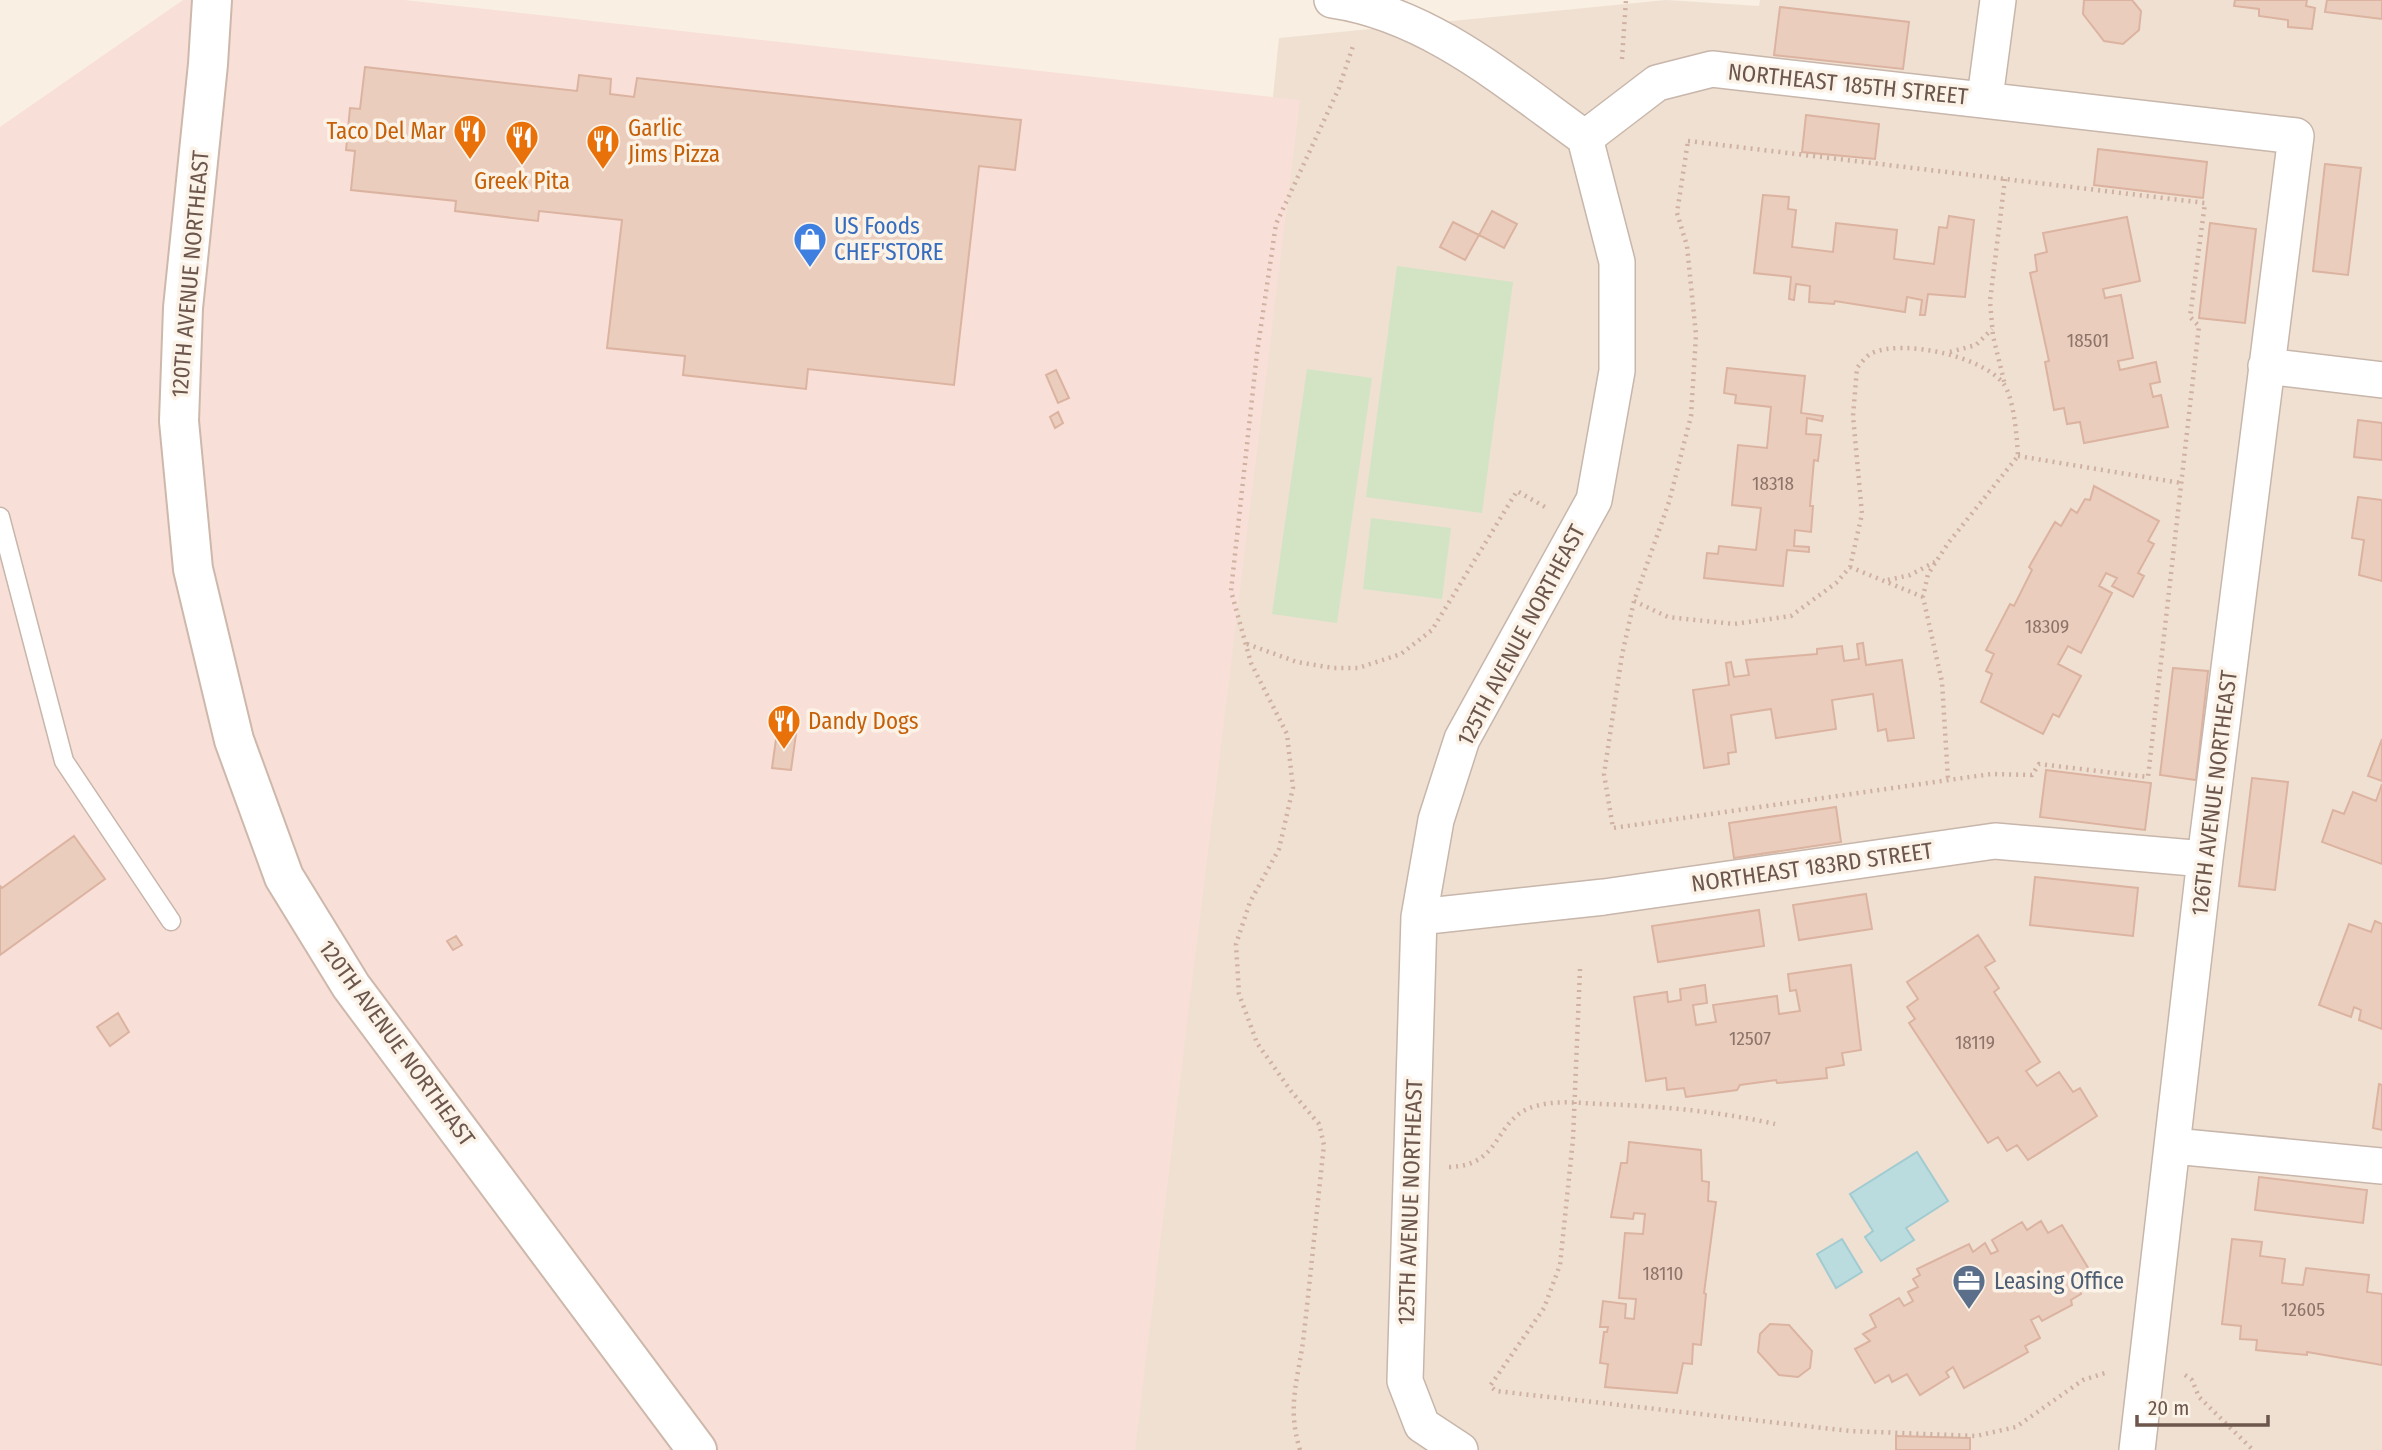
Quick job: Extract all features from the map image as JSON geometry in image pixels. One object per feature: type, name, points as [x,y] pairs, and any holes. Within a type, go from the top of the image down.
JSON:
[{"type":"main road","name":"120TH AVENUE NORTHEAST","points":[[212,0],[183,308],[179,421],[193,569],[234,740],[284,877],[351,986],[697,1450]]},
{"type":"street","points":[[1332,0],[1367,5],[1463,49],[1585,138]]},
{"type":"street","points":[[1985,98],[1998,0]]},
{"type":"street","name":"NORTHEAST 185TH STREET","points":[[1585,138],[1657,83],[1712,69],[1985,98],[2296,136]]},
{"type":"street","name":"126TH AVENUE NORTHEAST","points":[[2137,1450],[2205,859],[2296,136]]},
{"type":"street","name":"125TH AVENUE NORTHEAST","points":[[1460,1450],[1422,1425],[1405,1381],[1419,917],[1436,820],[1462,738],[1594,500],[1616,371],[1617,261],[1585,138]]},
{"type":"street","points":[[2266,366],[2382,380]]},
{"type":"street","name":"NORTHEAST 183RD STREET","points":[[1419,917],[1604,897],[1996,841],[2205,859]]},
{"type":"street","points":[[2174,1146],[2382,1166]]},
{"type":"lane","points":[[0,517],[64,761],[171,920]]},
{"type":"path","points":[[1626,0],[1621,52],[1629,105]]},
{"type":"path","points":[[1300,1450],[1292,1423],[1294,1386],[1303,1345],[1324,1145],[1319,1124],[1290,1091],[1257,1044],[1239,994],[1236,944],[1250,902],[1279,849],[1293,788],[1287,734],[1251,663],[1231,591],[1256,353],[1276,223],[1339,88],[1367,5]]},
{"type":"path","points":[[1688,141],[2005,179],[2205,203],[2190,317],[2199,326],[2148,777],[2039,764],[2032,775],[1991,774],[1948,779],[1613,828],[1604,774],[1622,655],[1634,601],[1669,502],[1691,416],[1696,335],[1687,246],[1677,214],[1688,141]]},
{"type":"path","points":[[1948,779],[1942,682],[1923,597],[1928,574],[2018,456],[2017,431],[1992,329],[1990,302],[1993,254],[2005,179]]},
{"type":"path","points":[[1634,601],[1668,617],[1734,624],[1791,616],[1814,601],[1850,567],[1862,514],[1853,416],[1857,368],[1872,353],[1905,349],[1950,352],[1976,345],[1992,329]]},
{"type":"path","points":[[1950,352],[1993,374],[2005,386]]},
{"type":"path","points":[[2018,456],[2181,483]]},
{"type":"path","points":[[1246,644],[1297,662],[1333,668],[1358,668],[1379,662],[1401,654],[1432,630],[1517,491],[1580,524]]},
{"type":"path","points":[[1887,580],[1910,575],[1937,561]]},
{"type":"path","points":[[1850,567],[1923,597]]},
{"type":"path","points":[[1580,969],[1575,1103],[1560,1265],[1544,1308],[1490,1385],[1496,1391],[1850,1432],[1976,1436],[2016,1427],[2083,1380],[2119,1368],[2178,1370],[2192,1380],[2199,1397],[2253,1450]]},
{"type":"path","points":[[1410,1168],[1469,1166],[1482,1160],[1515,1118],[1535,1106],[1575,1103],[1654,1106],[1733,1115],[1775,1124]]},
{"type":"shaded area","points":[[183,0],[404,0],[1300,100],[1135,1450],[0,1450],[0,127]]},
{"type":"shaded area","points":[[1666,0],[1759,6],[1760,0],[2382,0],[2382,1450],[1134,1450],[1279,38]]},
{"type":"green space","points":[[1397,266],[1513,282],[1482,513],[1366,497]]},
{"type":"green space","points":[[1307,369],[1372,378],[1337,623],[1272,614]]},
{"type":"green space","points":[[1371,518],[1451,528],[1442,599],[1363,589]]},
{"type":"water","points":[[1917,1152],[1948,1201],[1906,1228],[1914,1240],[1881,1261],[1865,1237],[1873,1231],[1850,1194]]},
{"type":"water","points":[[1842,1239],[1862,1272],[1836,1288],[1817,1254]]},
{"type":"building","points":[[2084,0],[2132,0],[2141,11],[2139,30],[2123,44],[2104,41],[2083,14]]},
{"type":"building","points":[[2235,0],[2307,0],[2306,6],[2315,8],[2312,29],[2288,27],[2288,20],[2259,16],[2259,9],[2234,6]]},
{"type":"building","points":[[2327,0],[2382,0],[2382,19],[2325,12]]},
{"type":"building","points":[[1780,7],[1909,22],[1903,69],[1774,55]]},
{"type":"building","points":[[365,67],[577,91],[579,75],[611,79],[610,94],[634,97],[637,78],[1021,120],[1015,170],[979,166],[954,385],[808,369],[806,389],[683,375],[685,356],[607,348],[622,220],[539,211],[538,221],[455,211],[456,201],[351,190],[355,151],[346,150],[350,108],[360,109]]},
{"type":"building","points":[[1806,115],[1879,124],[1875,159],[1802,152]]},
{"type":"building","points":[[2098,149],[2207,162],[2203,198],[2094,185]]},
{"type":"building","points":[[2325,164],[2361,168],[2348,275],[2313,271]]},
{"type":"building","points":[[1763,195],[1789,197],[1788,209],[1796,210],[1792,247],[1833,252],[1836,223],[1897,230],[1894,259],[1934,264],[1939,227],[1947,228],[1949,216],[1974,220],[1965,297],[1928,294],[1925,315],[1920,315],[1922,300],[1907,297],[1905,312],[1835,301],[1834,304],[1809,302],[1810,286],[1796,284],[1794,300],[1789,299],[1791,277],[1754,273]]},
{"type":"building","points":[[1492,211],[1517,224],[1504,248],[1479,235]]},
{"type":"building","points":[[2127,217],[2140,281],[2103,289],[2105,298],[2121,295],[2133,358],[2118,361],[2120,370],[2156,362],[2160,382],[2150,384],[2153,397],[2161,395],[2168,427],[2084,443],[2080,422],[2067,424],[2064,408],[2054,410],[2045,362],[2049,361],[2030,273],[2037,271],[2035,255],[2047,252],[2043,233]]},
{"type":"building","points":[[1453,222],[1479,235],[1465,260],[1440,247]]},
{"type":"building","points":[[2210,223],[2256,229],[2245,323],[2199,318]]},
{"type":"building","points":[[1727,368],[1805,376],[1801,413],[1823,416],[1822,421],[1807,418],[1806,434],[1821,435],[1818,461],[1814,460],[1811,532],[1795,530],[1794,546],[1809,547],[1809,552],[1787,550],[1783,586],[1704,578],[1707,553],[1718,554],[1719,546],[1756,550],[1761,508],[1732,505],[1738,445],[1767,448],[1771,407],[1735,403],[1736,395],[1724,393]]},
{"type":"building","points":[[1056,370],[1069,398],[1058,403],[1046,375]]},
{"type":"building","points":[[1058,412],[1063,423],[1055,428],[1050,417]]},
{"type":"building","points":[[2358,420],[2382,423],[2382,460],[2354,457]]},
{"type":"building","points":[[2094,486],[2159,521],[2148,541],[2154,544],[2138,573],[2144,576],[2133,597],[2112,586],[2117,578],[2106,573],[2099,586],[2112,593],[2081,653],[2068,646],[2058,664],[2081,676],[2059,717],[2053,714],[2043,734],[1981,702],[1992,674],[1986,671],[1994,654],[1986,650],[2010,604],[2014,606],[2032,570],[2029,567],[2055,522],[2061,526],[2071,509],[2077,513],[2085,499],[2090,500]]},
{"type":"building","points":[[2358,497],[2382,500],[2382,581],[2359,575],[2364,540],[2352,538]]},
{"type":"building","points":[[1863,643],[1866,665],[1902,660],[1914,738],[1888,741],[1886,729],[1878,731],[1873,694],[1832,700],[1836,729],[1776,738],[1771,709],[1731,715],[1736,752],[1728,753],[1729,764],[1704,768],[1693,690],[1729,685],[1726,663],[1731,662],[1734,677],[1749,675],[1746,660],[1817,654],[1817,649],[1842,646],[1844,661],[1859,659],[1857,644]]},
{"type":"building","points":[[2173,668],[2208,671],[2196,780],[2160,775]]},
{"type":"building","name":"Dandy Dogs","points":[[777,732],[796,734],[791,770],[772,768]]},
{"type":"building","points":[[2382,739],[2382,781],[2368,776]]},
{"type":"building","points":[[2046,770],[2151,783],[2145,830],[2040,817]]},
{"type":"building","points":[[2252,778],[2288,782],[2275,890],[2239,886]]},
{"type":"building","points":[[2382,784],[2382,864],[2322,842],[2333,810],[2344,814],[2353,792],[2376,801]]},
{"type":"building","points":[[1836,807],[1841,842],[1734,858],[1729,823]]},
{"type":"building","points":[[74,836],[105,879],[0,955],[0,886],[2,888]]},
{"type":"building","points":[[2035,877],[2138,888],[2133,936],[2030,925]]},
{"type":"building","points":[[1866,894],[1872,929],[1799,940],[1793,905]]},
{"type":"building","points":[[1759,910],[1764,946],[1658,962],[1652,926]]},
{"type":"building","points":[[2375,921],[2382,924],[2382,1029],[2359,1020],[2361,1010],[2354,1007],[2351,1017],[2319,1005],[2349,924],[2371,932]]},
{"type":"building","points":[[1978,935],[1995,961],[1985,967],[1999,988],[1994,992],[2040,1062],[2026,1071],[2037,1086],[2059,1072],[2073,1092],[2080,1088],[2097,1116],[2028,1160],[2017,1145],[2007,1151],[1998,1137],[1988,1143],[1909,1023],[1915,1019],[1907,1007],[1918,999],[1907,982]]},
{"type":"building","points":[[456,936],[462,945],[453,950],[447,941]]},
{"type":"building","points":[[1851,965],[1861,1050],[1842,1053],[1844,1065],[1826,1068],[1827,1078],[1777,1083],[1776,1080],[1740,1085],[1737,1090],[1686,1097],[1684,1088],[1667,1090],[1666,1078],[1646,1081],[1634,997],[1667,992],[1668,1002],[1681,1000],[1680,989],[1705,985],[1707,1003],[1693,1005],[1696,1025],[1716,1022],[1713,1005],[1777,996],[1779,1014],[1800,1011],[1796,990],[1790,991],[1788,974]]},
{"type":"building","points":[[118,1013],[129,1032],[110,1046],[97,1027]]},
{"type":"building","points":[[2379,1084],[2382,1085],[2382,1130],[2373,1128]]},
{"type":"building","points":[[1629,1142],[1701,1150],[1702,1181],[1709,1182],[1708,1201],[1716,1202],[1704,1293],[1701,1345],[1693,1344],[1692,1364],[1683,1363],[1677,1393],[1605,1387],[1608,1364],[1600,1363],[1604,1332],[1607,1332],[1608,1327],[1600,1327],[1603,1301],[1626,1304],[1625,1318],[1634,1319],[1636,1299],[1619,1298],[1625,1233],[1643,1234],[1645,1214],[1634,1213],[1633,1219],[1611,1217],[1621,1163],[1627,1163]]},
{"type":"building","points":[[2259,1177],[2367,1190],[2363,1223],[2255,1210]]},
{"type":"building","name":"Leasing Office","points":[[2041,1221],[2048,1233],[2062,1225],[2090,1271],[2074,1281],[2081,1294],[2071,1300],[2072,1305],[2042,1321],[2039,1316],[2031,1320],[2040,1338],[2025,1346],[2028,1352],[1964,1388],[1953,1367],[1946,1372],[1949,1377],[1920,1395],[1907,1374],[1892,1382],[1889,1375],[1875,1383],[1855,1349],[1870,1341],[1863,1334],[1876,1327],[1870,1315],[1899,1298],[1904,1306],[1913,1301],[1908,1292],[1918,1287],[1913,1279],[1920,1275],[1917,1269],[1969,1244],[1973,1252],[1985,1243],[1991,1254],[1998,1251],[1992,1240],[2022,1222],[2027,1230]]},
{"type":"building","points":[[2232,1239],[2262,1242],[2260,1256],[2285,1259],[2282,1283],[2303,1285],[2306,1268],[2369,1275],[2367,1292],[2382,1294],[2382,1365],[2307,1352],[2307,1355],[2256,1350],[2257,1340],[2240,1339],[2241,1326],[2222,1324]]},
{"type":"building","points":[[1770,1324],[1789,1325],[1812,1351],[1810,1368],[1798,1377],[1779,1375],[1758,1352],[1760,1334]]},
{"type":"building","points":[[1896,1436],[1970,1438],[1970,1450],[1896,1450]]},
{"type":"place","name":"Taco Del Mar","points":[[470,161]]},
{"type":"place","name":"Greek Pita","points":[[522,167]]},
{"type":"place","name":"Garlic Jims Pizza","points":[[603,171]]},
{"type":"place","name":"US Foods CHEF'STORE","points":[[810,269]]},
{"type":"place","name":"Dandy Dogs","points":[[784,751]]},
{"type":"place","name":"Leasing Office","points":[[1969,1311]]}]
